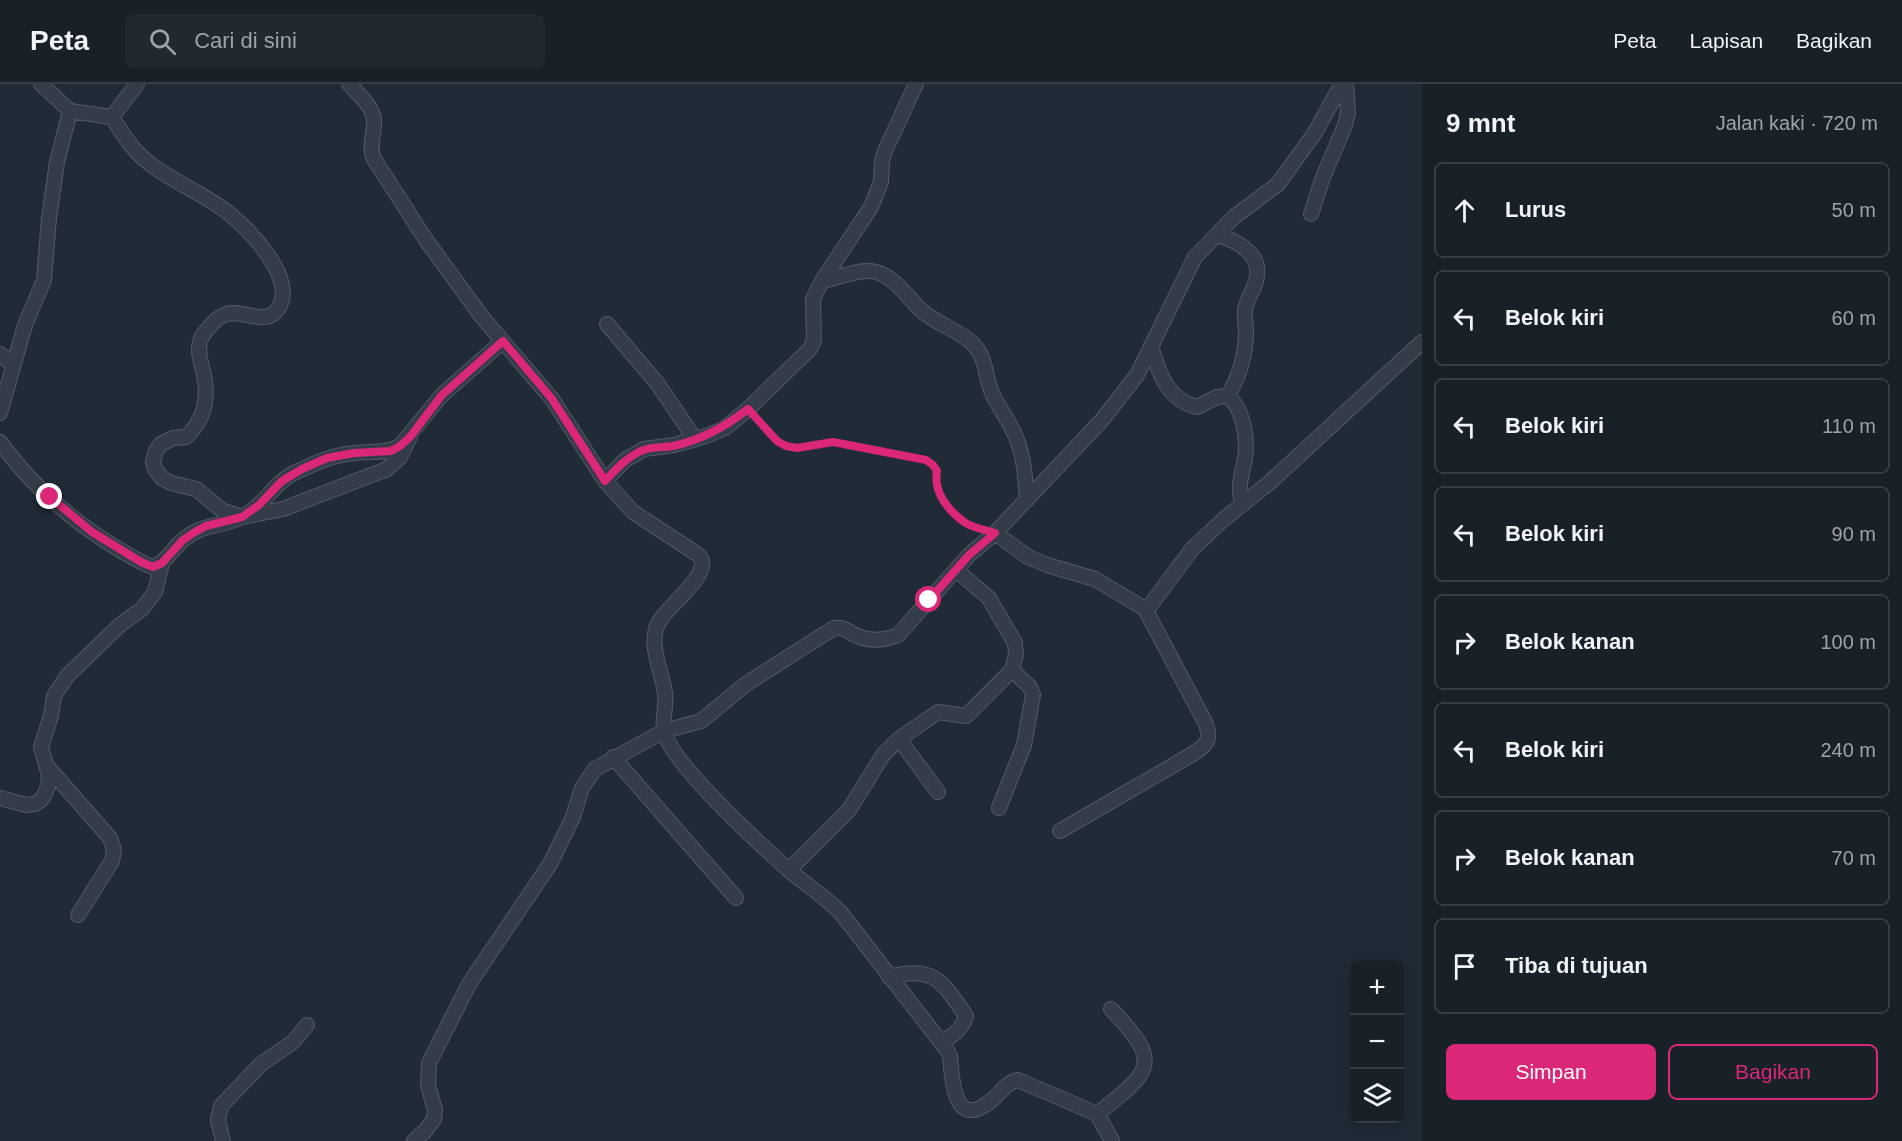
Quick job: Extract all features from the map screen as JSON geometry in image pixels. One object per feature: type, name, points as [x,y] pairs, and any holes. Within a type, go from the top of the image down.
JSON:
[{"type":"street","points":[[41,84],[70,111],[112,117],[129,144],[152,166],[216,204],[242,226],[265,251],[283,286],[282,299],[277,310],[270,316],[226,314],[213,323],[202,337],[199,345],[205,378],[204,410],[198,424],[186,437],[173,438],[161,444],[153,462],[162,478],[171,483],[196,489],[223,511],[242,517]]},
{"type":"street","points":[[112,117],[137,84]]},
{"type":"street","points":[[349,84],[365,101],[374,118],[371,153],[374,159],[426,240],[482,317],[552,399],[605,481],[633,512],[701,557],[703,564],[699,575],[657,624],[654,640],[665,694],[664,731],[682,765],[760,844],[841,913],[942,1042],[950,1056],[955,1098],[968,1109],[979,1109],[990,1103],[1010,1082],[1017,1080],[1097,1114],[1112,1141]]},
{"type":"street","points":[[605,481],[625,460],[644,449],[674,446],[725,428],[810,349],[814,340],[813,299],[822,281],[875,199],[881,182],[882,160],[916,84]]},
{"type":"street","points":[[1311,214],[1322,180],[1345,125],[1348,112],[1344,84]]},
{"type":"street","points":[[414,1141],[434,1119],[435,1110],[429,1085],[429,1063],[469,984],[534,891],[550,864],[573,817],[582,789],[595,769],[664,731],[701,721],[746,684],[834,628],[844,628],[864,638],[882,641],[906,629],[956,570],[995,533],[1102,420],[1137,375],[1152,349],[1195,257],[1234,217],[1278,184],[1314,134],[1344,84]]},
{"type":"street","points":[[0,413],[25,325],[44,280],[48,218],[57,162],[70,111]]},
{"type":"street","points":[[1216,235],[1240,243],[1249,251],[1257,266],[1257,280],[1248,298],[1245,313],[1245,358],[1240,375],[1228,396]]},
{"type":"street","points":[[822,281],[865,271],[877,272],[901,290],[923,312],[970,341],[980,351],[986,363],[992,394],[1020,447],[1027,500]]},
{"type":"street","points":[[607,324],[657,383],[695,439]]},
{"type":"street","points":[[242,517],[259,505],[282,481],[302,469],[336,456],[391,451],[400,446],[410,437],[442,395],[503,341]]},
{"type":"street","points":[[1145,609],[1192,549],[1224,519],[1269,483],[1422,342]]},
{"type":"street","points":[[1152,349],[1158,372],[1167,388],[1179,398],[1197,407],[1216,397],[1228,396]]},
{"type":"street","points":[[0,354],[14,365]]},
{"type":"street","points":[[1228,396],[1239,411],[1245,437],[1246,450],[1239,488],[1244,504]]},
{"type":"street","points":[[0,442],[36,485],[92,532],[153,567],[162,563],[183,540],[206,526],[283,509],[387,469],[400,457],[410,437]]},
{"type":"street","points":[[995,533],[1028,557],[1095,579],[1145,609],[1209,733],[1208,741],[1191,755],[1060,831]]},
{"type":"street","points":[[0,798],[26,805],[35,804],[43,798],[48,786],[49,775],[41,747],[51,716],[54,696],[68,676],[121,624],[142,609],[155,592],[162,563]]},
{"type":"street","points":[[789,870],[849,810],[883,755],[899,739],[938,712],[966,716],[1012,670],[1016,656],[1015,643],[989,598],[956,570]]},
{"type":"street","points":[[999,808],[1024,746],[1033,695],[1030,687],[1012,670]]},
{"type":"street","points":[[899,739],[939,792]]},
{"type":"street","points":[[614,757],[736,898]]},
{"type":"street","points":[[44,763],[110,838],[114,850],[111,861],[78,915]]},
{"type":"street","points":[[889,976],[910,971],[924,973],[936,979],[947,989],[966,1016],[964,1024],[955,1034],[942,1042]]},
{"type":"street","points":[[1097,1114],[1140,1077],[1145,1066],[1145,1052],[1133,1032],[1112,1009]]},
{"type":"street","points":[[223,1141],[218,1120],[221,1106],[261,1064],[293,1042],[307,1025]]},
{"type":"path","points":[[748,409],[777,441],[786,446],[797,448],[833,442],[926,460],[937,471],[934,483],[947,505],[965,523],[995,533]]},
{"type":"route","points":[[50,497],[92,532],[153,567],[162,563],[183,540],[195,532],[206,526],[242,517],[259,505],[282,481],[302,469],[327,458],[354,453],[391,451],[400,446],[410,437],[442,395],[503,341],[552,399],[605,481],[625,460],[644,449],[674,446],[706,436],[725,428],[748,409],[777,441],[786,446],[797,448],[833,442],[926,460],[937,471],[934,483],[947,505],[965,523],[995,533],[969,555],[929,600]]}]
